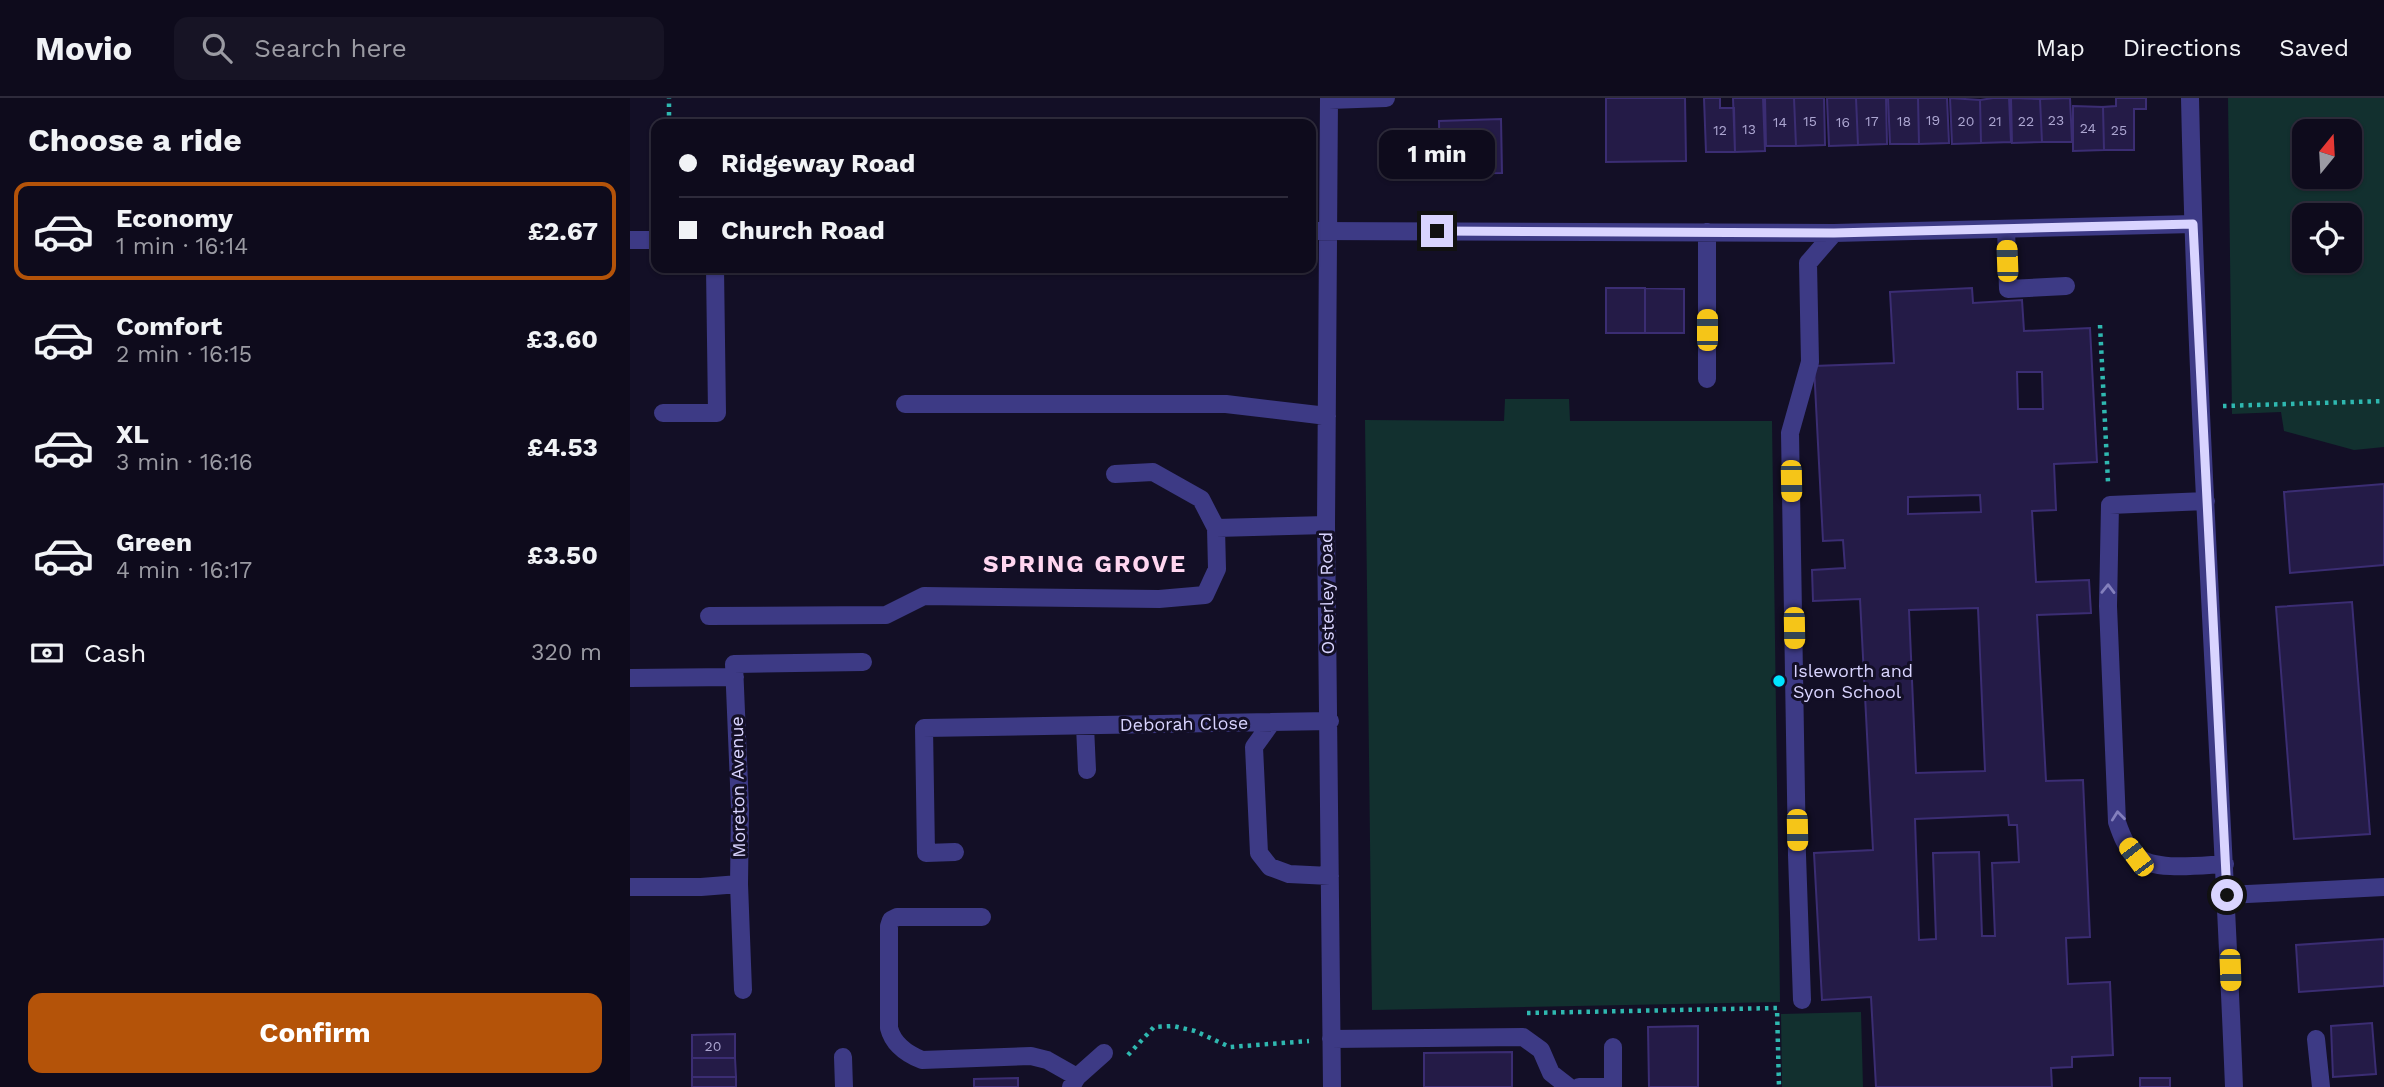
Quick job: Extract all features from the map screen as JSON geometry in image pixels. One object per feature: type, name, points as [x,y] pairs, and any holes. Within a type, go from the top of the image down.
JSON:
[{"type":"street","points":[[1329,99],[1386,98]]},
{"type":"street","points":[[2190,98],[2201,407],[2227,895],[2234,1087]]},
{"type":"street","name":"Osterley Road","points":[[1329,99],[1320,231],[1327,416],[1332,1087]]},
{"type":"street","points":[[1320,231],[1834,233],[2193,224]]},
{"type":"street","points":[[2006,229],[2008,289],[2066,286]]},
{"type":"street","points":[[1707,232],[1707,379]]},
{"type":"street","points":[[1802,1000],[1790,433],[1810,362],[1808,263],[1834,233]]},
{"type":"street","points":[[630,240],[651,240]]},
{"type":"street","points":[[663,413],[717,413],[715,273]]},
{"type":"street","points":[[905,404],[1226,404],[1327,416]]},
{"type":"street","points":[[709,616],[886,615],[924,596],[1159,598],[1205,595],[1217,569],[1216,528],[1202,499],[1153,472],[1115,474]]},
{"type":"street","points":[[2206,501],[2110,505],[2108,606],[2118,822],[2123,839],[2136,857],[2151,863],[2181,866],[2225,863]]},
{"type":"street","points":[[1216,528],[1326,525]]},
{"type":"street","points":[[630,678],[863,662]]},
{"type":"street","name":"Moreton Avenue","points":[[630,887],[739,884],[740,808],[735,671]]},
{"type":"street","name":"Deborah Close","points":[[955,852],[926,853],[924,728],[1330,721]]},
{"type":"street","points":[[1272,722],[1254,747],[1259,853],[1270,867],[1289,874],[1330,876]]},
{"type":"street","points":[[1085,726],[1087,770]]},
{"type":"street","points":[[739,884],[743,990]]},
{"type":"street","points":[[2227,895],[2384,887]]},
{"type":"street","points":[[982,917],[897,917],[891,920],[890,1034],[908,1054],[922,1060],[1031,1056],[1047,1060],[1074,1082],[1104,1053]]},
{"type":"street","points":[[1331,1039],[1523,1037],[1541,1050],[1551,1073],[1569,1087]]},
{"type":"street","points":[[2316,1039],[2321,1087]]},
{"type":"street","points":[[1579,1087],[1613,1087],[1613,1046]]},
{"type":"street","points":[[843,1057],[844,1087]]},
{"type":"path","points":[[669,98],[669,119]]},
{"type":"path","points":[[2100,325],[2105,458],[2110,505]]},
{"type":"path","points":[[2201,407],[2384,401]]},
{"type":"path","points":[[1525,1013],[1777,1008],[1779,1087]]},
{"type":"path","points":[[1104,1053],[1119,1042],[1128,1055],[1154,1027],[1173,1026],[1195,1031],[1230,1047],[1331,1039]]},
{"type":"green space","points":[[2228,98],[2384,98],[2384,447],[2354,450],[2284,431],[2281,412],[2232,414]]},
{"type":"green space","points":[[1505,399],[1569,399],[1570,421],[1772,421],[1780,1002],[1372,1010],[1365,420],[1504,421]]},
{"type":"green space","points":[[1861,1012],[1863,1087],[1782,1087],[1781,1014]]},
{"type":"building","points":[[1606,98],[1685,98],[1686,161],[1606,162]]},
{"type":"building","points":[[1704,98],[1720,98],[1720,108],[1734,108],[1735,152],[1706,152]]},
{"type":"building","points":[[1733,98],[1763,98],[1765,151],[1735,152]]},
{"type":"building","points":[[1765,98],[1794,98],[1796,146],[1766,146]]},
{"type":"building","points":[[1794,98],[1824,98],[1825,145],[1796,146]]},
{"type":"building","points":[[1827,98],[1856,98],[1858,145],[1829,146]]},
{"type":"building","points":[[1856,98],[1886,98],[1887,144],[1858,145]]},
{"type":"building","points":[[1888,98],[1918,98],[1919,144],[1890,144]]},
{"type":"building","points":[[1918,98],[1947,98],[1949,143],[1919,144]]},
{"type":"building","points":[[1950,98],[1980,100],[1981,143],[1952,144]]},
{"type":"building","points":[[2009,98],[2011,142],[1981,143],[1980,100]]},
{"type":"building","points":[[2011,98],[2040,99],[2042,142],[2012,143]]},
{"type":"building","points":[[2070,98],[2072,142],[2042,142],[2040,99]]},
{"type":"building","points":[[2116,98],[2146,98],[2146,109],[2134,109],[2134,150],[2104,150],[2103,107],[2116,106]]},
{"type":"building","points":[[2073,106],[2103,107],[2104,150],[2073,151]]},
{"type":"building","points":[[1501,119],[1502,173],[1440,174],[1439,121]]},
{"type":"building","points":[[1606,288],[1645,288],[1645,333],[1606,333]]},
{"type":"building","points":[[1645,288],[1684,289],[1684,333],[1645,333]]},
{"type":"building","points":[[1972,288],[1973,303],[2022,300],[2024,331],[2090,328],[2097,462],[2054,464],[2056,510],[2032,511],[2036,582],[2089,580],[2091,613],[2037,615],[2046,781],[2083,780],[2090,937],[2066,938],[2068,984],[2110,982],[2113,1055],[2072,1057],[2072,1067],[2051,1068],[2052,1087],[1876,1087],[1871,997],[1822,1000],[1814,853],[1873,850],[1860,599],[1813,601],[1812,570],[1845,568],[1843,540],[1823,541],[1814,366],[1894,363],[1890,292]],"holes":[[[2017,372],[2042,372],[2043,409],[2018,409]],[[1980,495],[1981,512],[1908,514],[1908,497]],[[1978,608],[1985,771],[1916,773],[1909,610]],[[2008,815],[2009,825],[2017,825],[2019,862],[1992,863],[1995,936],[1982,936],[1979,852],[1933,853],[1936,939],[1919,940],[1915,819]]]},
{"type":"building","points":[[2384,484],[2384,565],[2290,573],[2284,492]]},
{"type":"building","points":[[2352,602],[2370,834],[2294,839],[2276,607]]},
{"type":"building","points":[[2384,939],[2384,986],[2299,992],[2296,945]]},
{"type":"building","points":[[2372,1023],[2376,1074],[2333,1077],[2331,1026]]},
{"type":"building","points":[[1698,1026],[1698,1087],[1649,1087],[1648,1027]]},
{"type":"building","points":[[735,1034],[735,1058],[692,1058],[692,1035]]},
{"type":"building","points":[[1512,1052],[1512,1087],[1424,1087],[1424,1053]]},
{"type":"building","points":[[692,1058],[735,1058],[736,1077],[692,1077]]},
{"type":"building","points":[[692,1077],[736,1077],[736,1087],[692,1087]]},
{"type":"building","points":[[1018,1078],[1018,1087],[974,1087],[974,1079]]},
{"type":"building","points":[[2140,1078],[2170,1078],[2170,1087],[2140,1087]]},
{"type":"place","name":"Isleworth and Syon School","points":[[1779,681]]},
{"type":"district","name":"SPRING GROVE","points":[[1085,564]]},
{"type":"route","points":[[1437,231],[1834,233],[2193,224],[2227,895]]}]
